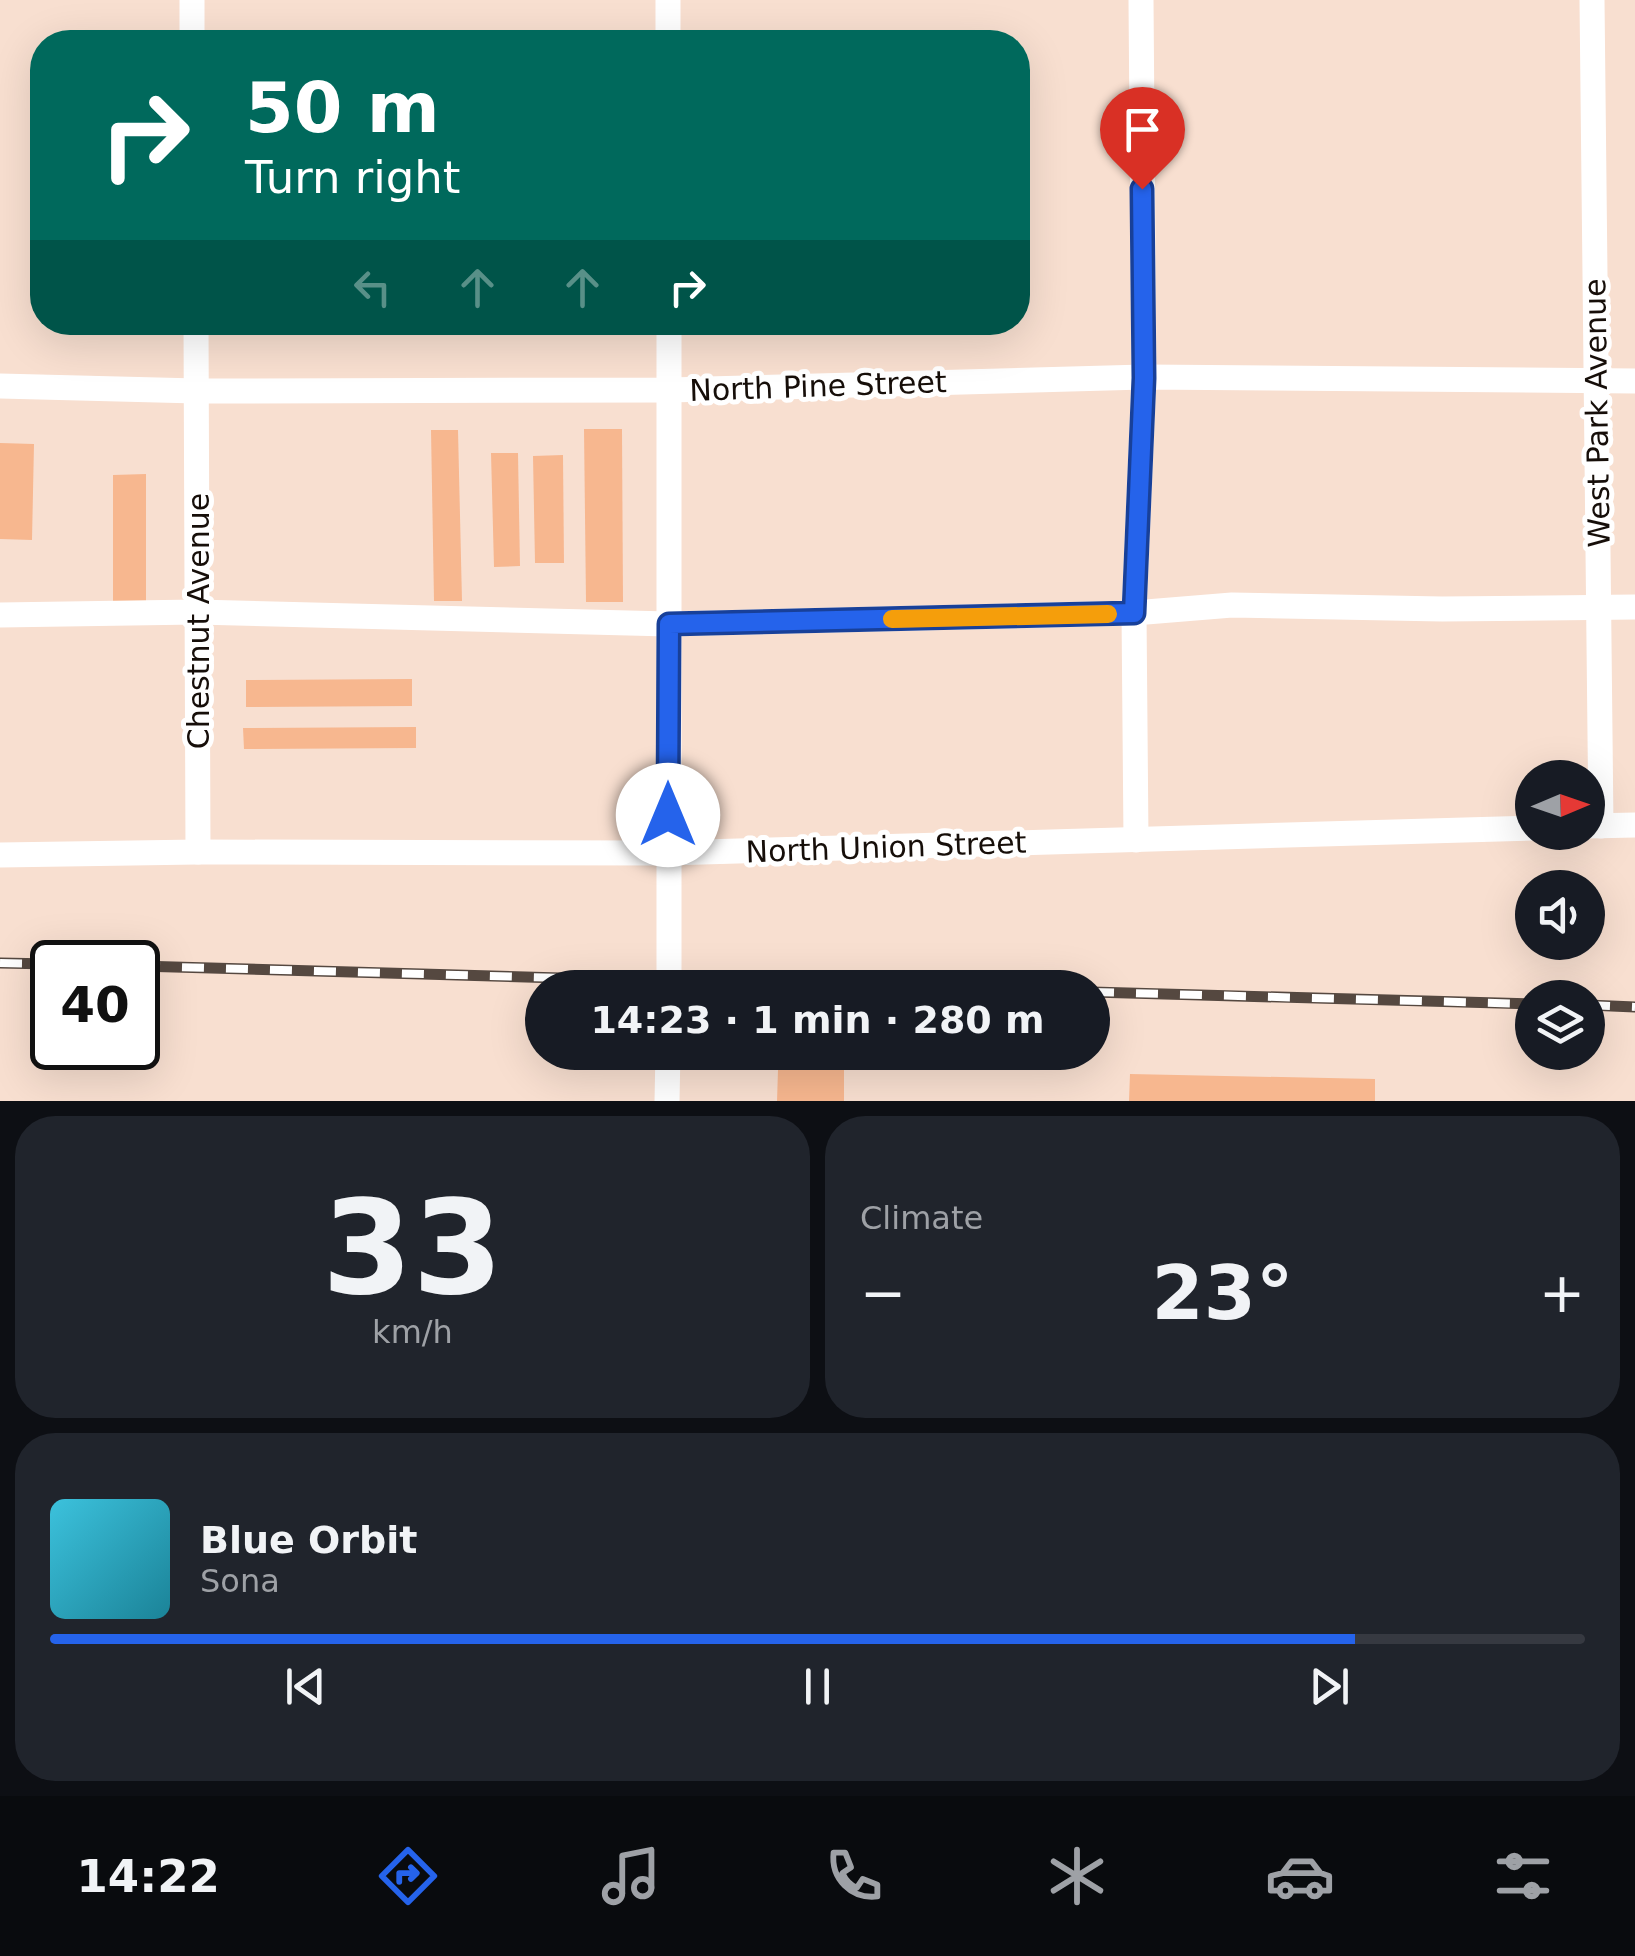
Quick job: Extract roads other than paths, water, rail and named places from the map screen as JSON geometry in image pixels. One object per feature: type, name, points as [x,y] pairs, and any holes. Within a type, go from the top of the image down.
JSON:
[{"type":"street","points":[[192,0],[192,30]]},
{"type":"street","points":[[668,0],[668,30]]},
{"type":"street","points":[[1136,840],[1134,613],[1144,378],[1141,0]]},
{"type":"street","name":"West Park Avenue","points":[[1592,0],[1599,607],[1596,760]]},
{"type":"street","name":"Chestnut Avenue","points":[[196,335],[198,852]]},
{"type":"street","points":[[668,970],[669,335]]},
{"type":"street","name":"North Pine Street","points":[[0,386],[197,391],[670,390],[1144,378],[1635,381]]},
{"type":"street","points":[[0,615],[197,612],[669,624],[1134,613],[1232,605],[1635,608]]},
{"type":"street","points":[[1605,825],[1635,824]]},
{"type":"street","name":"North Union Street","points":[[0,855],[668,853],[1515,829]]},
{"type":"street","points":[[667,1101],[668,1070]]},
{"type":"railway","points":[[0,963],[30,964]]},
{"type":"railway","points":[[160,967],[525,977]]},
{"type":"railway","points":[[1110,992],[1515,1004]]},
{"type":"railway","points":[[1605,1006],[1635,1007]]}]
